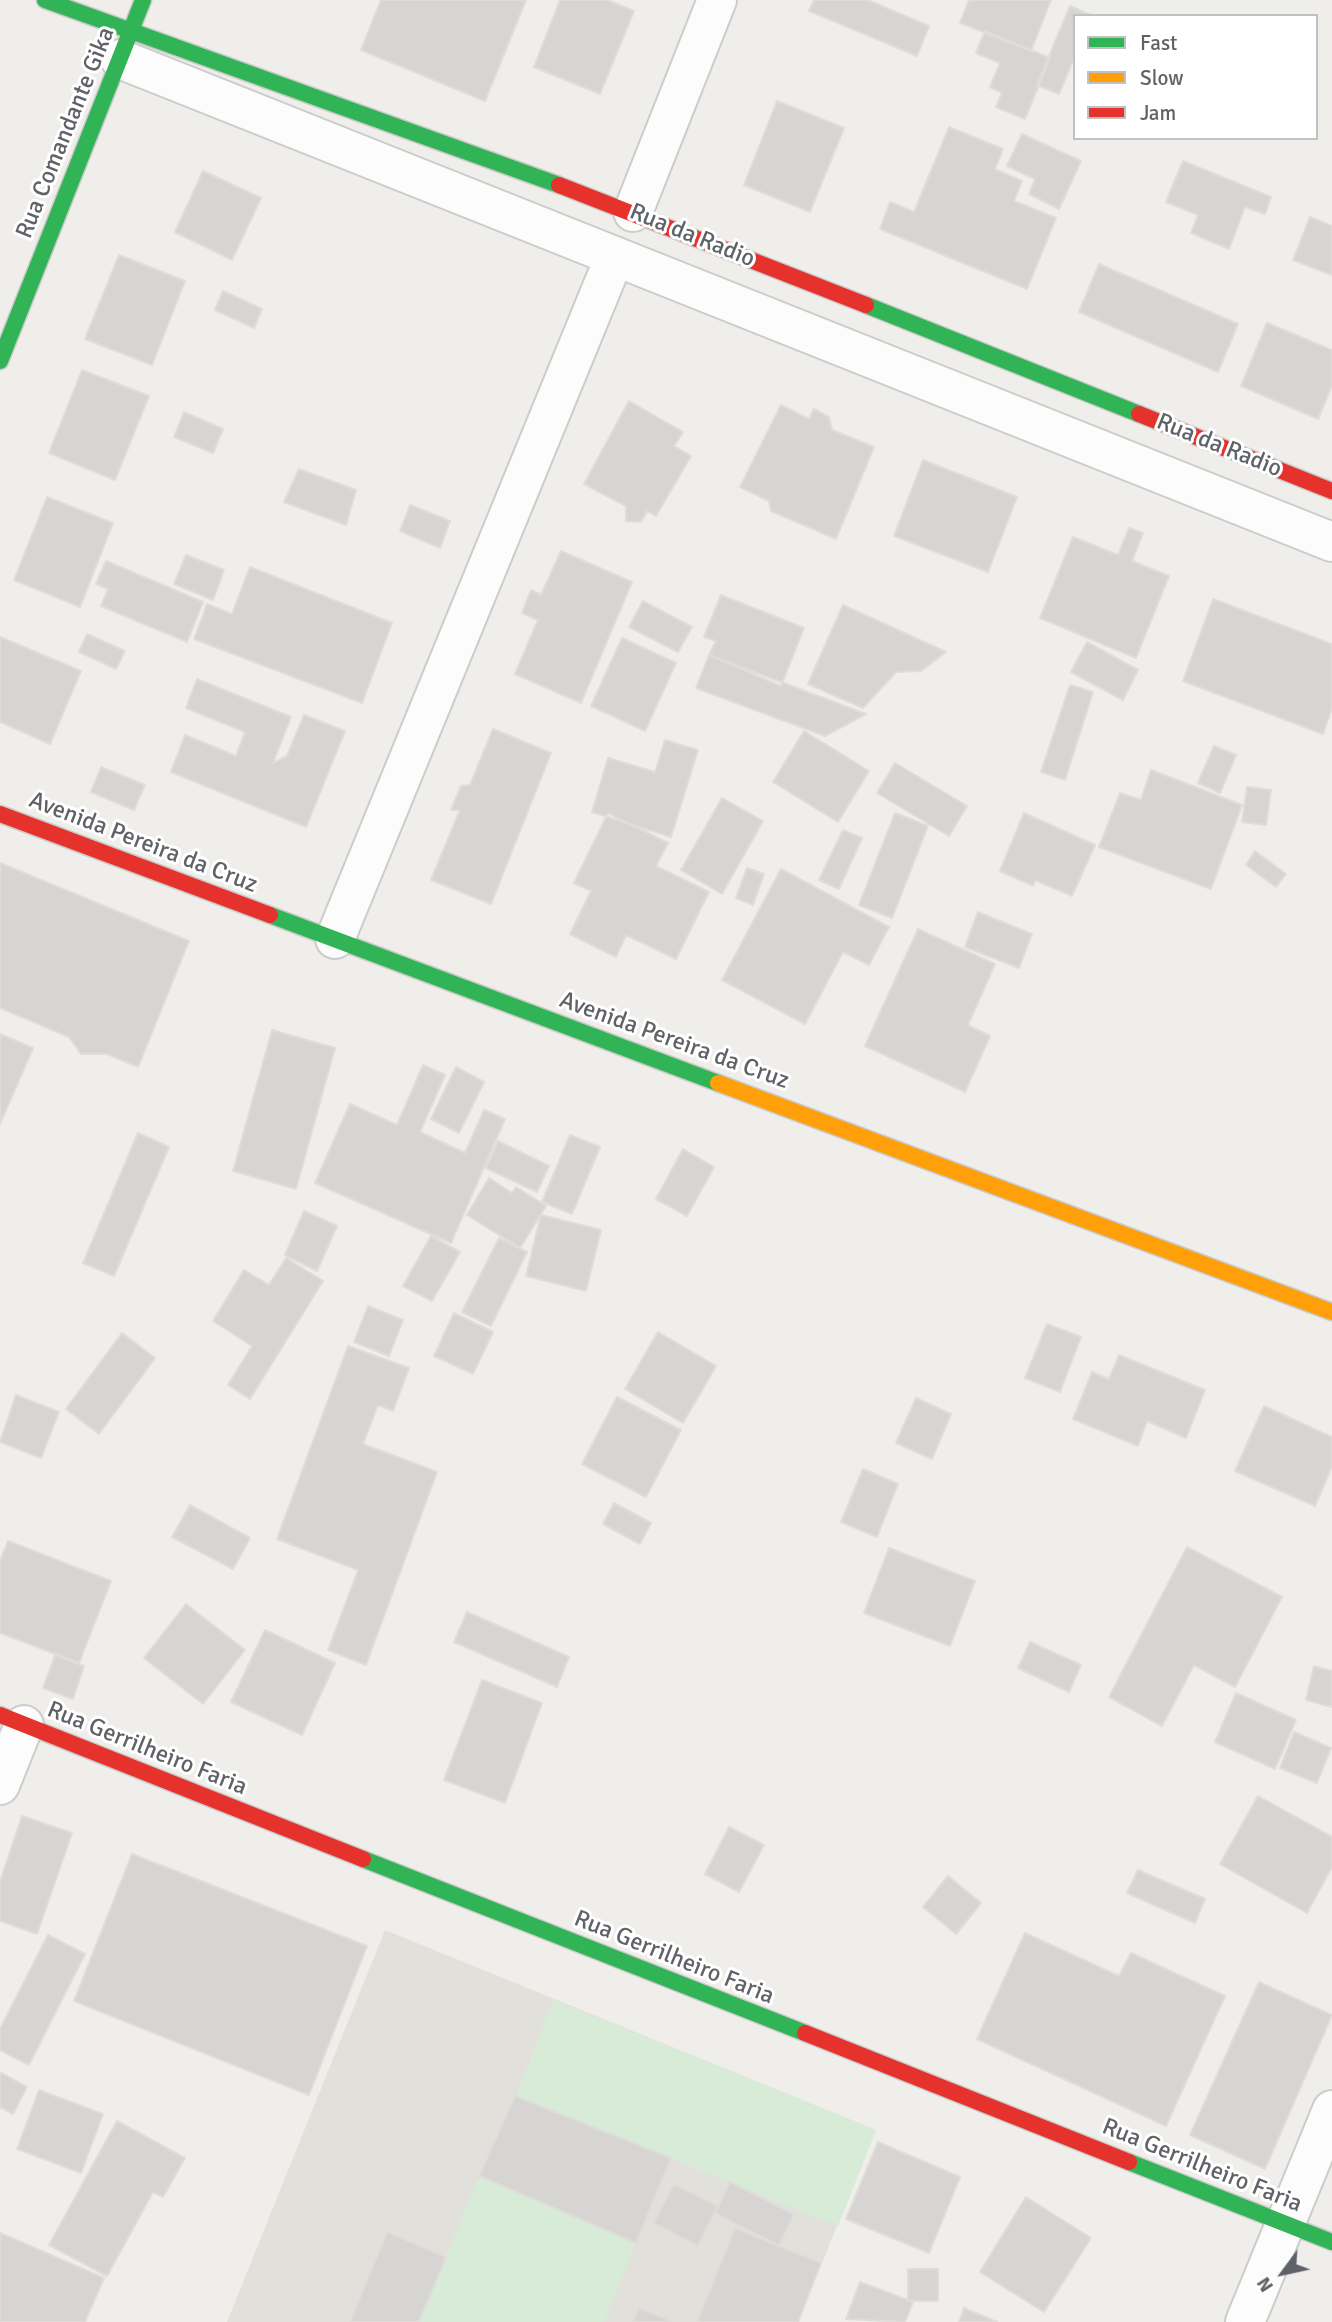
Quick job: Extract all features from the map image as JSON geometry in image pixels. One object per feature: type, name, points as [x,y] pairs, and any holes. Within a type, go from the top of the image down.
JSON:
[{"type":"street","name":"Rua da Radio","points":[[45,0],[126,44],[615,256],[1332,542]]},
{"type":"street","name":"Rua Comandante Gika","points":[[0,360],[143,0]]},
{"type":"street","points":[[633,212],[717,0]]},
{"type":"street","name":"Rua da Radio","points":[[126,44],[633,212],[1332,491]]},
{"type":"street","points":[[335,939],[615,256]]},
{"type":"street","name":"Avenida Pereira da Cruz","points":[[0,814],[1332,1312]]},
{"type":"street","points":[[0,1785],[12,1720]]},
{"type":"street","name":"Rua Gerrilheiro Faria","points":[[12,1720],[1332,2242]]},
{"type":"street","points":[[1245,2322],[1332,2110]]},
{"type":"shaded area","points":[[385,1930],[876,2130],[798,2322],[227,2322]]},
{"type":"green space","points":[[553,2000],[876,2130],[838,2226],[516,2096]]},
{"type":"green space","points":[[479,2176],[636,2243],[604,2322],[419,2322]]},
{"type":"building","points":[[381,0],[526,0],[485,101],[361,50]]},
{"type":"building","points":[[560,0],[607,0],[634,11],[600,94],[534,67]]},
{"type":"building","points":[[814,0],[868,0],[929,26],[917,56],[809,11]]},
{"type":"building","points":[[969,0],[1051,0],[1031,51],[960,23]]},
{"type":"building","points":[[1070,6],[1089,14],[1073,14],[1073,61],[1059,94],[1037,85]]},
{"type":"building","points":[[985,31],[1050,58],[1025,119],[996,107],[1002,93],[990,87],[1000,63],[976,53]]},
{"type":"building","points":[[777,101],[844,128],[810,212],[744,185]]},
{"type":"building","points":[[949,127],[1003,149],[995,169],[1022,181],[1014,201],[1056,218],[1027,289],[880,229],[890,202],[914,212]]},
{"type":"building","points":[[1022,134],[1081,161],[1059,209],[1029,194],[1035,179],[1007,166]]},
{"type":"building","points":[[1183,161],[1271,197],[1265,214],[1245,207],[1229,249],[1191,233],[1198,215],[1166,202]]},
{"type":"building","points":[[203,171],[261,198],[232,260],[175,232]]},
{"type":"building","points":[[1310,217],[1332,226],[1332,275],[1293,260]]},
{"type":"building","points":[[119,255],[185,281],[152,365],[85,339]]},
{"type":"building","points":[[1099,264],[1238,324],[1218,372],[1079,312]]},
{"type":"building","points":[[223,291],[262,309],[254,328],[215,310]]},
{"type":"building","points":[[1267,323],[1332,350],[1332,385],[1318,419],[1241,386]]},
{"type":"building","points":[[82,370],[149,396],[115,480],[49,453]]},
{"type":"building","points":[[629,401],[683,432],[674,446],[691,456],[656,516],[647,511],[641,522],[626,521],[626,506],[584,484]]},
{"type":"building","points":[[781,405],[809,419],[814,409],[829,417],[832,430],[874,447],[836,539],[771,511],[769,501],[740,487]]},
{"type":"building","points":[[184,412],[223,429],[213,453],[174,437]]},
{"type":"building","points":[[923,460],[1017,497],[988,572],[894,536]]},
{"type":"building","points":[[299,469],[356,490],[346,525],[284,502]]},
{"type":"building","points":[[47,497],[113,523],[80,607],[14,580]]},
{"type":"building","points":[[410,505],[450,521],[440,548],[400,531]]},
{"type":"building","points":[[1129,528],[1143,533],[1132,561],[1169,576],[1136,658],[1040,618],[1073,537],[1118,555]]},
{"type":"building","points":[[561,551],[632,582],[581,703],[515,674],[538,620],[522,613],[531,590],[541,595]]},
{"type":"building","points":[[186,555],[224,570],[213,600],[174,584]]},
{"type":"building","points":[[106,561],[203,602],[187,642],[101,606],[108,589],[96,584]]},
{"type":"building","points":[[250,567],[392,623],[362,703],[194,639],[207,604],[232,614]]},
{"type":"building","points":[[721,595],[804,628],[781,686],[709,655],[716,641],[704,637]]},
{"type":"building","points":[[1213,599],[1332,644],[1332,708],[1323,734],[1183,681]]},
{"type":"building","points":[[643,601],[692,627],[678,652],[629,627]]},
{"type":"building","points":[[843,605],[946,652],[921,671],[896,672],[863,708],[808,684]]},
{"type":"building","points":[[87,634],[125,651],[116,669],[79,652]]},
{"type":"building","points":[[0,637],[81,671],[50,744],[0,722]]},
{"type":"building","points":[[622,638],[676,663],[645,731],[591,706]]},
{"type":"building","points":[[1087,642],[1138,670],[1123,700],[1071,672]]},
{"type":"building","points":[[709,655],[866,714],[825,736],[696,688]]},
{"type":"building","points":[[197,679],[291,717],[273,763],[287,756],[304,715],[345,731],[306,827],[171,772],[185,735],[236,756],[245,732],[186,708]]},
{"type":"building","points":[[1070,685],[1093,692],[1065,780],[1041,772]]},
{"type":"building","points":[[493,729],[551,753],[491,904],[431,880],[460,810],[451,810],[461,786],[470,785]]},
{"type":"building","points":[[804,731],[869,771],[838,822],[773,782]]},
{"type":"building","points":[[665,740],[698,750],[671,837],[592,812],[608,758],[655,772]]},
{"type":"building","points":[[1214,746],[1236,755],[1220,793],[1198,783]]},
{"type":"building","points":[[895,763],[967,806],[949,836],[877,793]]},
{"type":"building","points":[[101,767],[145,785],[134,810],[91,792]]},
{"type":"building","points":[[1151,770],[1242,805],[1211,889],[1099,847],[1120,793],[1141,800]]},
{"type":"building","points":[[1247,787],[1271,790],[1266,825],[1242,822]]},
{"type":"building","points":[[722,798],[763,821],[722,894],[681,870]]},
{"type":"building","points":[[608,813],[668,843],[656,866],[709,892],[676,959],[626,935],[616,957],[570,934],[591,891],[574,883]]},
{"type":"building","points":[[895,813],[928,826],[892,918],[859,905]]},
{"type":"building","points":[[1024,813],[1095,845],[1072,896],[1035,880],[1033,886],[1000,871]]},
{"type":"building","points":[[843,830],[862,838],[839,889],[819,880]]},
{"type":"building","points":[[1255,851],[1286,874],[1276,887],[1246,865]]},
{"type":"building","points":[[0,863],[189,941],[138,1067],[107,1054],[81,1054],[69,1037],[0,1008]]},
{"type":"building","points":[[747,868],[764,874],[753,905],[736,898]]},
{"type":"building","points":[[781,869],[889,927],[869,965],[843,952],[805,1024],[722,980]]},
{"type":"building","points":[[978,912],[1032,934],[1019,968],[965,947]]},
{"type":"building","points":[[918,929],[995,964],[968,1025],[990,1036],[965,1092],[865,1046]]},
{"type":"building","points":[[272,1030],[335,1048],[296,1189],[233,1171]]},
{"type":"building","points":[[0,1034],[33,1048],[0,1124]]},
{"type":"building","points":[[423,1065],[445,1075],[420,1132],[465,1153],[484,1110],[505,1119],[451,1243],[315,1183],[350,1104],[397,1125]]},
{"type":"building","points":[[456,1067],[484,1082],[459,1133],[431,1119]]},
{"type":"building","points":[[138,1133],[169,1147],[114,1276],[83,1263]]},
{"type":"building","points":[[570,1135],[600,1147],[572,1214],[542,1202]]},
{"type":"building","points":[[498,1141],[549,1166],[537,1192],[486,1168]]},
{"type":"building","points":[[683,1149],[714,1167],[687,1216],[656,1199]]},
{"type":"building","points":[[489,1178],[512,1193],[516,1187],[546,1206],[520,1248],[467,1215]]},
{"type":"building","points":[[304,1211],[337,1226],[317,1271],[285,1255]]},
{"type":"building","points":[[541,1215],[601,1230],[586,1291],[526,1276]]},
{"type":"building","points":[[431,1236],[460,1252],[432,1301],[403,1286]]},
{"type":"building","points":[[499,1238],[527,1252],[491,1326],[462,1312]]},
{"type":"building","points":[[286,1258],[323,1281],[250,1399],[228,1385],[252,1346],[213,1321],[244,1270],[269,1285]]},
{"type":"building","points":[[368,1306],[403,1320],[389,1356],[354,1342]]},
{"type":"building","points":[[454,1313],[493,1332],[473,1374],[434,1356]]},
{"type":"building","points":[[1047,1324],[1081,1337],[1060,1392],[1025,1378]]},
{"type":"building","points":[[658,1332],[716,1366],[683,1423],[625,1389]]},
{"type":"building","points":[[122,1333],[155,1358],[99,1434],[66,1409]]},
{"type":"building","points":[[348,1346],[409,1368],[393,1411],[378,1405],[363,1444],[437,1472],[366,1665],[328,1650],[358,1570],[277,1539]]},
{"type":"building","points":[[1119,1355],[1205,1390],[1186,1438],[1147,1421],[1138,1446],[1073,1419],[1092,1372],[1109,1379]]},
{"type":"building","points":[[16,1395],[59,1412],[41,1458],[0,1442]]},
{"type":"building","points":[[617,1397],[681,1430],[646,1497],[582,1464]]},
{"type":"building","points":[[916,1398],[951,1414],[932,1459],[896,1443]]},
{"type":"building","points":[[1264,1406],[1332,1437],[1332,1466],[1315,1506],[1235,1471]]},
{"type":"building","points":[[863,1469],[898,1484],[877,1537],[841,1522]]},
{"type":"building","points":[[614,1503],[651,1523],[640,1544],[603,1524]]},
{"type":"building","points":[[190,1505],[250,1538],[233,1569],[172,1537]]},
{"type":"building","points":[[8,1541],[111,1581],[79,1663],[0,1633],[0,1561]]},
{"type":"building","points":[[1187,1547],[1282,1597],[1235,1687],[1194,1665],[1162,1726],[1109,1697]]},
{"type":"building","points":[[889,1548],[975,1581],[950,1646],[864,1613]]},
{"type":"building","points":[[186,1604],[245,1650],[203,1704],[144,1658]]},
{"type":"building","points":[[467,1612],[569,1657],[557,1687],[454,1642]]},
{"type":"building","points":[[265,1630],[335,1663],[302,1735],[231,1702]]},
{"type":"building","points":[[1030,1642],[1081,1665],[1069,1692],[1018,1668]]},
{"type":"building","points":[[55,1655],[84,1666],[73,1699],[43,1688]]},
{"type":"building","points":[[1314,1666],[1332,1671],[1332,1707],[1306,1700]]},
{"type":"building","points":[[482,1680],[542,1703],[505,1803],[444,1780]]},
{"type":"building","points":[[1236,1693],[1296,1720],[1275,1769],[1215,1742]]},
{"type":"building","points":[[1294,1732],[1331,1748],[1317,1783],[1280,1768]]},
{"type":"building","points":[[1258,1796],[1332,1837],[1332,1867],[1307,1913],[1220,1864]]},
{"type":"building","points":[[22,1816],[72,1833],[37,1934],[0,1921],[0,1882]]},
{"type":"building","points":[[729,1827],[764,1845],[739,1892],[705,1874]]},
{"type":"building","points":[[132,1854],[367,1946],[309,2095],[74,2001]]},
{"type":"building","points":[[1138,1870],[1205,1899],[1195,1923],[1127,1893]]},
{"type":"building","points":[[948,1876],[981,1903],[956,1934],[923,1907]]},
{"type":"building","points":[[1025,1933],[1119,1976],[1131,1953],[1225,1996],[1166,2126],[977,2039]]},
{"type":"building","points":[[48,1935],[85,1954],[29,2065],[0,2050],[0,2029]]},
{"type":"building","points":[[1259,1982],[1332,2015],[1265,2169],[1190,2135]]},
{"type":"building","points":[[0,2072],[27,2087],[13,2114],[0,2107]]},
{"type":"building","points":[[39,2090],[103,2114],[81,2173],[17,2149]]},
{"type":"building","points":[[515,2096],[671,2158],[636,2243],[479,2176]]},
{"type":"building","points":[[117,2121],[185,2158],[163,2197],[153,2192],[107,2276],[49,2245]]},
{"type":"building","points":[[878,2142],[960,2177],[929,2253],[846,2219]]},
{"type":"building","points":[[730,2182],[794,2214],[779,2246],[715,2213]]},
{"type":"building","points":[[674,2184],[718,2206],[698,2246],[654,2223]]},
{"type":"building","points":[[1026,2197],[1091,2238],[1044,2312],[980,2272]]},
{"type":"building","points":[[735,2228],[821,2263],[798,2322],[697,2322]]},
{"type":"building","points":[[387,2232],[446,2257],[419,2322],[350,2322]]},
{"type":"building","points":[[0,2233],[104,2278],[85,2322],[0,2322]]},
{"type":"building","points":[[908,2269],[938,2269],[938,2301],[908,2301]]},
{"type":"building","points":[[860,2282],[913,2302],[905,2322],[846,2319]]},
{"type":"building","points":[[639,2308],[669,2320],[633,2322]]},
{"type":"building","points":[[964,2308],[997,2322],[959,2322]]},
{"type":"traffic: fast","points":[[45,0],[559,185]]},
{"type":"traffic: fast","points":[[0,361],[143,0]]},
{"type":"traffic: fast","points":[[866,305],[1139,414]]},
{"type":"traffic: fast","points":[[270,915],[718,1083]]},
{"type":"traffic: fast","points":[[363,1859],[805,2033]]},
{"type":"traffic: fast","points":[[1129,2162],[1332,2242]]},
{"type":"traffic: slow","points":[[718,1083],[1332,1312]]},
{"type":"traffic: jam","points":[[559,185],[866,305]]},
{"type":"traffic: jam","points":[[1139,414],[1332,491]]},
{"type":"traffic: jam","points":[[0,814],[270,915]]},
{"type":"traffic: jam","points":[[0,1715],[363,1859]]},
{"type":"traffic: jam","points":[[805,2033],[1129,2162]]}]
